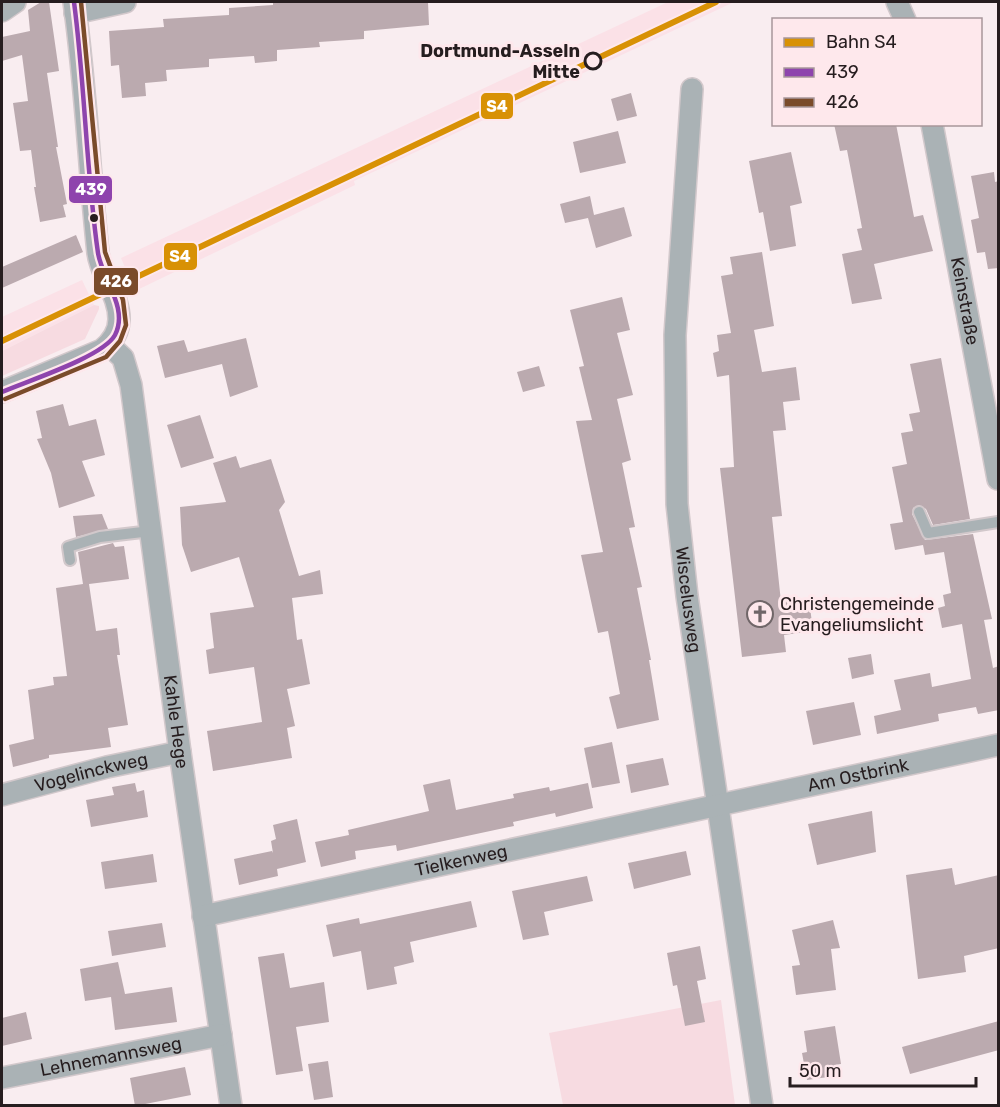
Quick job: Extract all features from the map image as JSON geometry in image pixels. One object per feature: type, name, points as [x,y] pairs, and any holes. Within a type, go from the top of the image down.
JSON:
[{"type":"street","points":[[2,11],[15,2]]},
{"type":"street","points":[[2,392],[91,356],[109,345],[118,325],[118,308],[98,253],[75,7],[125,2]]},
{"type":"street","points":[[897,2],[904,18]]},
{"type":"street","name":"Wiscelusweg","points":[[692,89],[675,335],[677,504],[687,596],[762,1106]]},
{"type":"street","name":"Keinstraße","points":[[932,126],[999,479]]},
{"type":"street","name":"Kahle Hege","points":[[109,345],[123,358],[131,385],[180,752],[231,1106]]},
{"type":"street","name":"Am Ostbrink","points":[[718,804],[999,745]]},
{"type":"street","name":"Vogelinckweg","points":[[2,795],[107,767],[180,752]]},
{"type":"street","name":"Tielkenweg","points":[[203,916],[718,804]]},
{"type":"street","name":"Lehnemannsweg","points":[[2,1078],[221,1035]]},
{"type":"lane","points":[[918,512],[928,534],[999,522]]},
{"type":"lane","points":[[70,560],[68,547],[100,537],[151,531]]},
{"type":"shaded area","points":[[668,2],[734,2],[354,181],[355,185],[135,291],[121,258]]},
{"type":"shaded area","points":[[82,280],[94,305],[2,351],[2,317]]},
{"type":"shaded area","points":[[94,305],[99,306],[99,309],[85,339],[2,376],[2,351]]},
{"type":"shaded area","points":[[721,1000],[735,1105],[563,1105],[549,1033]]},
{"type":"building","points":[[41,2],[49,2],[59,71],[47,73],[58,147],[56,147],[67,204],[63,205],[66,217],[40,222],[31,150],[20,151],[13,103],[28,101],[22,55],[2,61],[2,37],[30,31],[28,10]]},
{"type":"building","points":[[273,2],[428,2],[429,25],[364,31],[364,39],[319,42],[320,47],[277,50],[277,61],[255,63],[254,56],[209,59],[209,67],[166,70],[167,81],[145,83],[146,96],[122,98],[119,65],[111,66],[109,31],[164,27],[163,19],[229,15],[229,8],[273,5]]},
{"type":"building","points":[[631,93],[637,116],[617,121],[611,99]]},
{"type":"building","points":[[834,126],[896,126],[914,217],[923,215],[933,251],[874,264],[882,299],[852,304],[842,254],[862,250],[857,229],[862,228],[847,150],[840,151]]},
{"type":"building","points":[[618,131],[626,163],[580,173],[573,142]]},
{"type":"building","points":[[791,152],[802,203],[790,206],[796,246],[770,251],[763,212],[759,213],[749,161]]},
{"type":"building","points":[[994,172],[995,182],[999,181],[999,268],[988,269],[985,252],[977,253],[971,220],[979,218],[971,176]]},
{"type":"building","points":[[590,196],[594,215],[624,207],[632,236],[596,248],[588,218],[565,223],[560,204]]},
{"type":"building","points":[[76,235],[83,252],[2,288],[2,267]]},
{"type":"building","points":[[762,252],[774,326],[754,330],[762,372],[796,367],[800,400],[783,402],[786,430],[773,431],[782,516],[772,517],[781,602],[809,599],[813,631],[784,635],[786,652],[742,657],[720,468],[734,467],[729,375],[717,377],[713,353],[719,351],[717,335],[731,333],[721,276],[733,274],[730,257]]},
{"type":"building","points":[[622,297],[630,330],[617,333],[633,395],[617,399],[631,460],[622,463],[635,527],[629,528],[642,587],[637,588],[651,660],[649,660],[659,720],[617,729],[609,697],[620,694],[608,631],[598,633],[581,555],[603,552],[576,421],[592,420],[579,367],[584,366],[570,310]]},
{"type":"building","points":[[246,338],[258,387],[230,397],[222,364],[165,378],[157,346],[184,340],[188,352]]},
{"type":"building","points":[[941,358],[970,519],[933,525],[926,509],[919,505],[913,508],[912,514],[925,540],[973,534],[992,619],[984,620],[993,668],[999,666],[999,710],[978,714],[976,707],[938,714],[939,721],[877,734],[874,716],[901,710],[894,680],[930,673],[932,687],[971,679],[962,624],[942,628],[938,608],[945,606],[943,595],[951,593],[944,552],[925,555],[923,545],[895,550],[890,524],[903,522],[892,467],[907,464],[901,433],[913,431],[909,414],[920,412],[910,364]]},
{"type":"building","points":[[539,366],[545,386],[523,392],[517,372]]},
{"type":"building","points":[[63,404],[69,426],[96,419],[105,455],[82,461],[95,496],[59,508],[51,473],[37,439],[42,438],[36,411]]},
{"type":"building","points":[[200,415],[214,458],[181,468],[167,425]]},
{"type":"building","points":[[236,456],[240,468],[271,459],[285,502],[279,510],[299,576],[320,570],[323,594],[292,598],[297,640],[302,639],[310,684],[287,689],[295,726],[287,728],[292,758],[213,771],[207,731],[262,722],[254,667],[209,674],[206,650],[214,648],[210,613],[254,607],[239,557],[191,572],[182,545],[180,507],[226,502],[213,463]]},
{"type":"building","points":[[102,514],[108,529],[76,537],[73,516]]},
{"type":"building","points":[[113,543],[115,547],[124,546],[129,579],[89,584],[96,631],[117,628],[120,655],[117,655],[128,725],[108,728],[111,747],[49,755],[49,758],[13,767],[9,745],[34,739],[28,690],[54,685],[53,677],[67,676],[56,588],[83,584],[78,552]]},
{"type":"building","points":[[871,654],[874,674],[852,679],[848,658]]},
{"type":"building","points":[[854,702],[861,735],[813,745],[806,711]]},
{"type":"building","points":[[612,742],[620,783],[592,788],[584,748]]},
{"type":"building","points":[[663,758],[669,785],[631,793],[626,765]]},
{"type":"building","points":[[450,779],[456,810],[514,798],[513,794],[549,787],[550,791],[588,783],[593,808],[556,817],[555,813],[513,822],[514,826],[397,851],[396,845],[355,851],[356,859],[321,867],[315,842],[349,835],[348,830],[429,811],[423,785]]},
{"type":"building","points":[[135,783],[137,792],[144,790],[148,817],[91,827],[86,800],[114,795],[112,787]]},
{"type":"building","points":[[872,811],[876,852],[817,865],[808,824]]},
{"type":"building","points":[[297,819],[306,862],[277,869],[278,876],[239,885],[234,859],[272,851],[273,853],[271,841],[276,839],[273,825]]},
{"type":"building","points":[[686,851],[691,875],[634,889],[628,863]]},
{"type":"building","points":[[153,854],[157,882],[105,889],[101,862]]},
{"type":"building","points":[[952,868],[955,885],[999,875],[999,948],[964,956],[966,972],[918,979],[906,875]]},
{"type":"building","points":[[587,876],[593,901],[544,912],[549,935],[523,940],[512,891]]},
{"type":"building","points":[[471,901],[477,927],[410,942],[414,962],[394,967],[397,984],[367,990],[361,951],[333,957],[326,925],[359,918],[360,924]]},
{"type":"building","points":[[833,920],[840,948],[831,949],[836,990],[796,995],[792,966],[800,965],[792,930]]},
{"type":"building","points":[[162,923],[166,947],[112,956],[108,931]]},
{"type":"building","points":[[700,946],[706,979],[697,981],[705,1022],[685,1026],[677,985],[673,986],[667,953]]},
{"type":"building","points":[[284,953],[290,988],[324,982],[329,1022],[296,1027],[303,1071],[276,1075],[258,957]]},
{"type":"building","points":[[118,962],[125,994],[172,987],[177,1022],[115,1030],[111,997],[85,1001],[80,969]]},
{"type":"building","points":[[26,1012],[32,1039],[2,1046],[2,1018]]},
{"type":"building","points":[[999,1021],[999,1050],[910,1074],[902,1047]]},
{"type":"building","points":[[835,1026],[841,1064],[834,1065],[835,1076],[807,1080],[802,1053],[807,1052],[804,1031]]},
{"type":"building","points":[[328,1061],[333,1097],[314,1100],[308,1064]]},
{"type":"building","points":[[185,1067],[191,1095],[135,1106],[130,1078]]},
{"type":"rail line","name":"S4","points":[[2,341],[716,2]]},
{"type":"transit line","name":"439","points":[[2,392],[63,368],[96,352],[115,335],[118,325],[117,304],[98,253],[74,2]]},
{"type":"transit line","name":"426","points":[[5,399],[106,357],[120,341],[126,325],[123,300],[105,252],[81,2]]},
{"type":"place","name":"Dortmund-Asseln Mitte","points":[[593,61]]},
{"type":"place","name":"Christengemeinde Evangeliumslicht","points":[[760,614]]}]
